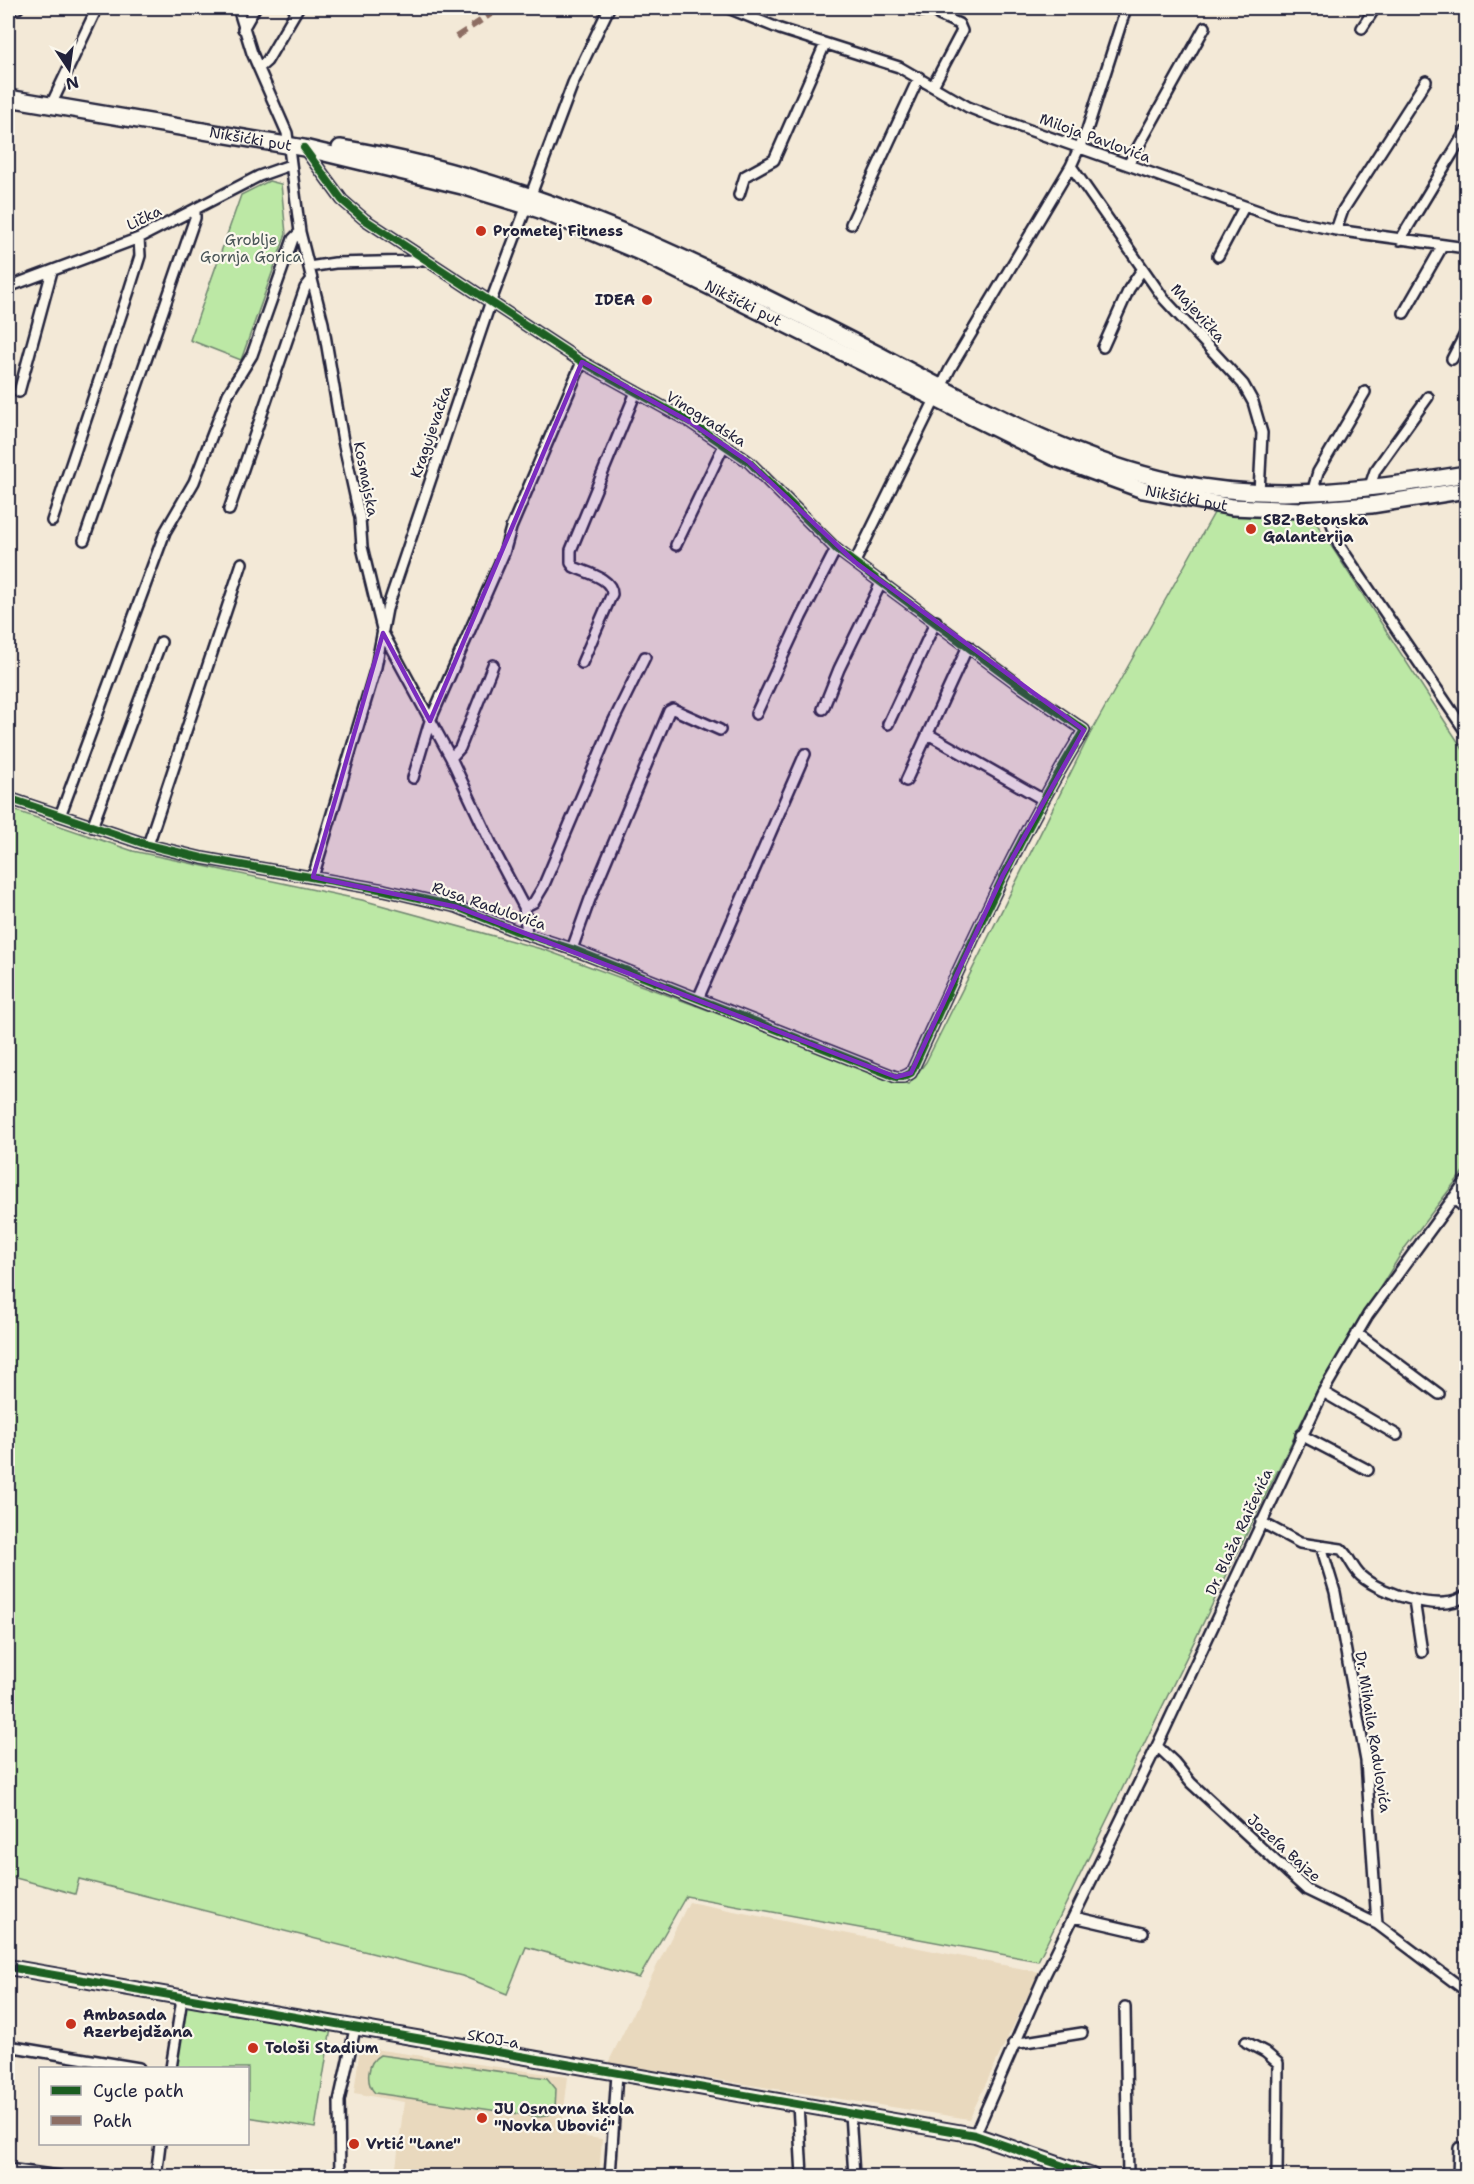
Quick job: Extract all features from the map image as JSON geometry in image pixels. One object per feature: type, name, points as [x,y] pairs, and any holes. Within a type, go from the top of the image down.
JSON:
[{"type":"main road","name":"Nikšićki put","points":[[8,98],[304,148],[527,200],[938,392],[1062,461],[1143,490],[1232,507],[1327,509],[1467,490]]},
{"type":"main road","points":[[938,392],[1069,451],[1175,482],[1259,493],[1312,493],[1369,489],[1467,474]]},
{"type":"main road","name":"SKOJ-a","points":[[8,1967],[975,2135],[1055,2170],[1092,2176]]},
{"type":"street","points":[[8,10],[18,8]]},
{"type":"street","points":[[51,105],[97,8]]},
{"type":"street","name":"Kosmajska","points":[[238,8],[243,29],[286,127],[300,232],[323,323],[343,441],[356,498],[362,547],[383,633],[451,758],[497,856],[524,907],[527,934]]},
{"type":"street","points":[[243,29],[255,8]]},
{"type":"street","points":[[259,68],[267,61],[298,8]]},
{"type":"street","name":"Kragujevačka","points":[[313,877],[383,633],[387,609],[491,301],[527,200],[573,83],[609,8]]},
{"type":"street","name":"Miloja Pavlovića","points":[[729,8],[780,29],[880,60],[919,77],[968,107],[1245,207],[1336,230],[1467,248]]},
{"type":"street","points":[[855,561],[938,392],[1071,166],[1126,8]]},
{"type":"street","points":[[1362,28],[1375,8]]},
{"type":"street","points":[[933,86],[962,31],[959,24],[939,15]]},
{"type":"street","points":[[1128,165],[1205,27]]},
{"type":"street","points":[[739,195],[744,176],[774,160],[825,44]]},
{"type":"street","points":[[851,224],[919,77]]},
{"type":"street","points":[[1336,230],[1343,210],[1426,81]]},
{"type":"street","points":[[1400,240],[1404,230],[1467,131]]},
{"type":"street","name":"Vinogradska","points":[[304,148],[342,200],[364,219],[582,362],[690,422],[724,445],[773,484],[836,549],[1084,730],[1042,799]]},
{"type":"street","name":"Lička","points":[[8,287],[139,238],[258,176],[290,165]]},
{"type":"street","name":"Majevička","points":[[1071,166],[1164,299],[1243,384],[1253,402],[1262,433],[1259,493]]},
{"type":"street","points":[[1218,256],[1245,207]]},
{"type":"street","points":[[84,540],[195,218],[195,209]]},
{"type":"street","points":[[60,816],[165,532],[194,482],[228,394],[252,355],[293,239],[300,232]]},
{"type":"street","points":[[52,521],[140,256],[139,238]]},
{"type":"street","points":[[1404,314],[1443,245]]},
{"type":"street","points":[[309,267],[335,263],[425,259]]},
{"type":"street","points":[[19,392],[52,270]]},
{"type":"street","points":[[1103,347],[1129,289],[1142,270]]},
{"type":"street","points":[[229,510],[305,288],[312,279]]},
{"type":"street","points":[[8,294],[8,301]]},
{"type":"street","points":[[1452,359],[1467,332]]},
{"type":"street","points":[[412,778],[430,721],[504,553],[511,528],[582,362]]},
{"type":"street","points":[[582,663],[612,588],[608,582],[574,567],[571,563],[571,550],[636,392]]},
{"type":"street","points":[[1312,493],[1318,472],[1365,392]]},
{"type":"street","points":[[1369,489],[1375,471],[1428,397]]},
{"type":"street","points":[[676,546],[724,445]]},
{"type":"street","points":[[1327,509],[1340,545],[1467,732]]},
{"type":"street","points":[[756,714],[796,627],[836,549]]},
{"type":"street","points":[[148,845],[242,563]]},
{"type":"street","points":[[823,709],[839,669],[882,581]]},
{"type":"street","points":[[888,724],[936,621]]},
{"type":"street","points":[[92,827],[161,642]]},
{"type":"street","points":[[906,781],[968,646]]},
{"type":"street","points":[[524,907],[534,902],[543,887],[613,722],[645,657]]},
{"type":"street","points":[[451,758],[460,748],[492,665]]},
{"type":"street","points":[[572,949],[590,899],[669,711],[674,709],[720,730]]},
{"type":"street","points":[[928,734],[1042,799]]},
{"type":"street","points":[[698,999],[805,754]]},
{"type":"street","name":"Rusa Radulovića","points":[[8,798],[148,845],[202,858],[439,902],[572,949],[896,1077],[903,1077],[911,1073],[1003,875],[1042,799]]},
{"type":"street","name":"Dr. Blaža Raičevića","points":[[975,2135],[1013,2044],[1157,1746],[1323,1392],[1385,1291],[1467,1181]]},
{"type":"street","points":[[1453,1198],[1467,1209]]},
{"type":"street","points":[[1358,1334],[1439,1394]]},
{"type":"street","points":[[1323,1392],[1397,1435]]},
{"type":"street","points":[[1301,1435],[1368,1470]]},
{"type":"street","points":[[1261,1522],[1292,1540],[1341,1549],[1363,1577],[1414,1600],[1446,1603],[1460,1601],[1467,1595]]},
{"type":"street","name":"Dr. Mihaila Radulovića","points":[[1321,1546],[1335,1592],[1366,1761],[1377,1924]]},
{"type":"street","points":[[1414,1600],[1422,1652]]},
{"type":"street","name":"Jozefa Bajze","points":[[1157,1746],[1200,1791],[1307,1890],[1377,1924],[1467,1991]]},
{"type":"street","points":[[1074,1917],[1143,1933]]},
{"type":"street","points":[[171,2067],[182,1999]]},
{"type":"street","points":[[1125,2007],[1128,2176]]},
{"type":"street","points":[[340,2176],[339,2101],[355,2029]]},
{"type":"street","points":[[1013,2044],[1082,2033]]},
{"type":"street","points":[[1246,2042],[1278,2063],[1277,2176]]},
{"type":"street","points":[[8,2046],[133,2067]]},
{"type":"street","points":[[610,2176],[617,2074]]},
{"type":"street","points":[[798,2104],[802,2176]]},
{"type":"street","points":[[850,2113],[854,2176]]},
{"type":"street","points":[[156,2176],[160,2145]]},
{"type":"street","points":[[1458,2176],[1459,2148]]},
{"type":"street","points":[[8,2169],[60,2176]]},
{"type":"highlighted area","points":[[582,362],[690,422],[749,462],[855,562],[1084,730],[1003,875],[911,1073],[896,1077],[457,907],[313,877],[383,633],[430,721]]},
{"type":"shaded area","points":[[689,1902],[1039,1972],[969,2119],[608,2063]]},
{"type":"shaded area","name":"JU Osnovna škola \"Novka Ubović\"","points":[[360,2047],[568,2077],[561,2134],[602,2139],[599,2176],[395,2176],[404,2102],[354,2093]]},
{"type":"green space","name":"Groblje Gornja Gorica","points":[[269,181],[281,184],[286,234],[241,360],[190,340],[241,195]]},
{"type":"green space","points":[[1218,506],[1306,507],[1466,754],[1466,1168],[1404,1249],[1319,1386],[1038,1961],[686,1896],[639,1978],[526,1947],[507,1994],[462,1976],[79,1879],[75,1894],[8,1876],[8,808],[133,851],[362,900],[545,950],[909,1084],[926,1062],[1090,734]]},
{"type":"green space","name":"Tološi Stadium","points":[[186,2005],[331,2028],[315,2128],[249,2117],[249,2067],[176,2067]]},
{"type":"green space","points":[[380,2055],[547,2078],[556,2089],[555,2109],[546,2116],[539,2117],[375,2093],[370,2084],[369,2073],[372,2062]]},
{"type":"marked path","points":[[456,37],[500,8]]},
{"type":"cycle path","points":[[8,798],[148,845],[202,858],[384,890],[457,907],[516,931],[572,949],[896,1077],[903,1077],[911,1073],[1014,856],[1084,730],[1023,688],[836,549],[749,462],[690,422],[582,362],[364,219],[342,200],[304,148]]},
{"type":"cycle path","points":[[8,1967],[975,2135],[1092,2176]]},
{"type":"place","name":"Prometej Fitness","points":[[481,231]]},
{"type":"place","name":"IDEA","points":[[647,300]]},
{"type":"place","name":"SBZ Betonska Galanterija","points":[[1251,529]]},
{"type":"place","name":"Ambasada Azerbejdžana","points":[[71,2024]]},
{"type":"place","name":"Tološi Stadium","points":[[253,2048]]},
{"type":"place","name":"JU Osnovna škola \"Novka Ubović\"","points":[[482,2118]]},
{"type":"place","name":"Vrtić \"Lane\"","points":[[354,2144]]}]
